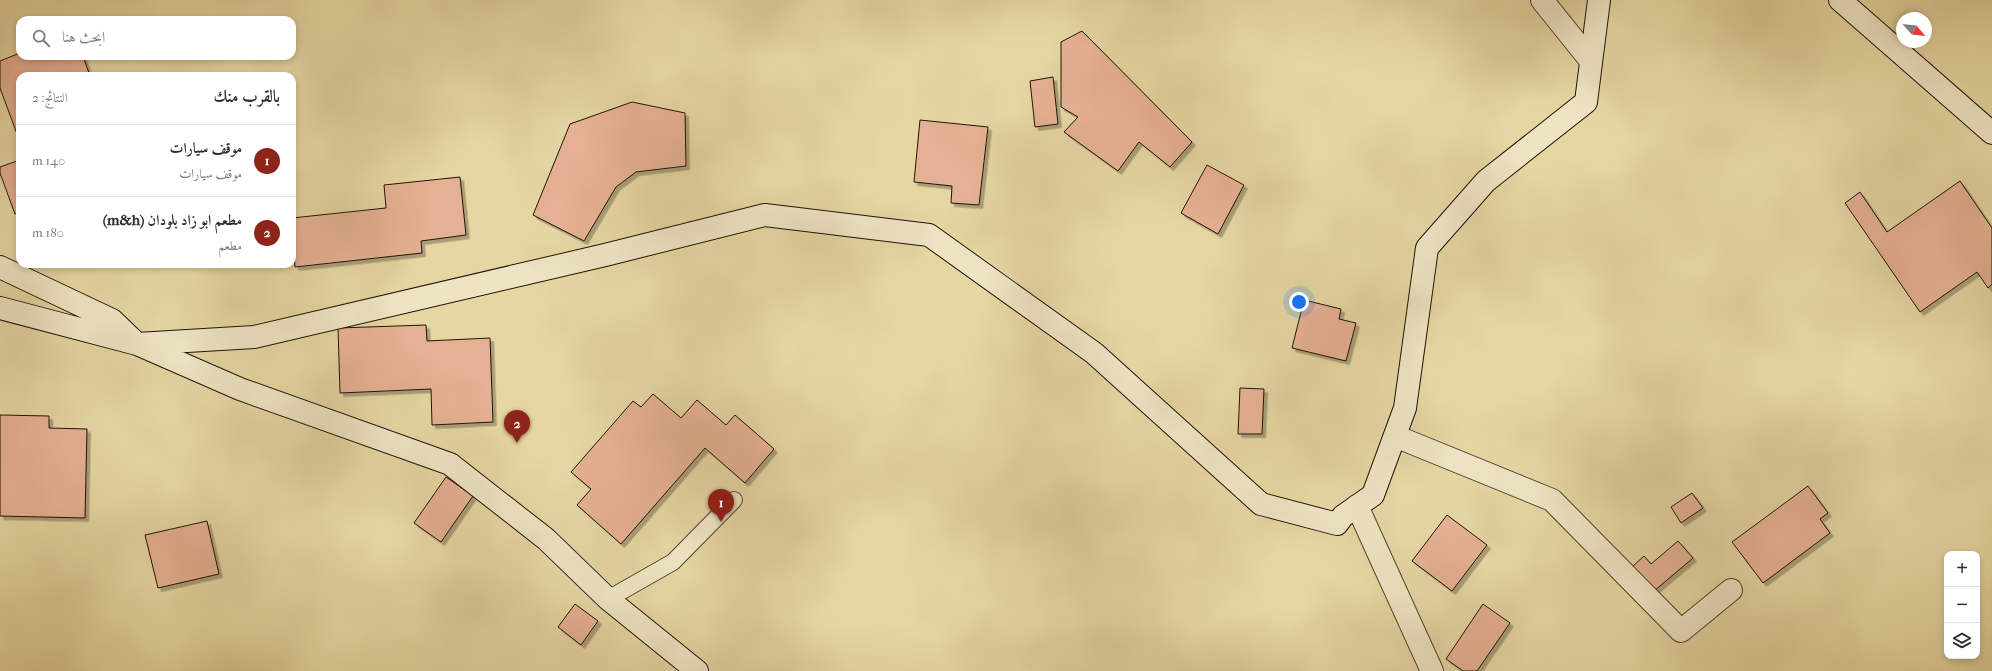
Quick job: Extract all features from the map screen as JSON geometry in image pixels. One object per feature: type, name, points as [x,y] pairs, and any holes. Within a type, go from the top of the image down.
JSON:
[{"type":"street","points":[[1542,0],[1591,61]]},
{"type":"street","points":[[0,267],[112,320],[137,344],[254,337],[605,255],[765,215],[929,235],[1094,353],[1261,504],[1337,524],[1343,516],[1373,495],[1405,408],[1427,248],[1486,181],[1586,102],[1599,0]]},
{"type":"street","points":[[1840,0],[1992,133]]},
{"type":"street","points":[[0,308],[137,344],[240,389],[450,464],[546,539],[608,600],[697,671]]},
{"type":"street","points":[[1395,436],[1552,500],[1681,631],[1731,590]]},
{"type":"street","points":[[1358,506],[1432,671]]},
{"type":"lane","points":[[608,600],[673,562],[734,500]]},
{"type":"building","points":[[1082,31],[1192,142],[1170,167],[1139,142],[1118,171],[1064,132],[1078,117],[1061,107],[1061,42]]},
{"type":"building","points":[[16,55],[16,60],[84,60],[89,72],[16,72],[16,131],[0,88],[0,61]]},
{"type":"building","points":[[1053,77],[1058,124],[1035,127],[1030,81]]},
{"type":"building","points":[[632,102],[685,113],[686,166],[636,172],[616,187],[584,241],[533,215],[570,124]]},
{"type":"building","points":[[920,120],[988,127],[979,205],[951,203],[952,186],[914,182]]},
{"type":"building","points":[[16,161],[15,214],[0,173],[0,167]]},
{"type":"building","points":[[1207,165],[1244,185],[1218,234],[1181,213]]},
{"type":"building","points":[[460,177],[466,235],[421,241],[422,253],[296,267],[296,218],[386,208],[384,185]]},
{"type":"building","points":[[1960,181],[1992,228],[1992,284],[1988,288],[1977,272],[1920,312],[1845,203],[1860,192],[1887,232]]},
{"type":"building","points":[[1304,300],[1341,309],[1339,319],[1356,323],[1346,361],[1292,348]]},
{"type":"building","points":[[426,325],[427,341],[490,338],[493,422],[432,425],[431,389],[340,393],[338,328]]},
{"type":"building","points":[[1240,388],[1264,389],[1262,434],[1238,434]]},
{"type":"building","points":[[653,394],[681,418],[697,400],[726,425],[735,415],[774,449],[745,483],[705,448],[621,544],[577,505],[591,489],[571,472],[633,401],[641,407]]},
{"type":"building","points":[[0,415],[49,416],[49,428],[87,429],[85,518],[0,516]]},
{"type":"building","points":[[446,477],[473,496],[441,542],[414,523]]},
{"type":"building","points":[[1808,486],[1828,513],[1820,519],[1830,533],[1763,583],[1732,542]]},
{"type":"building","points":[[1692,493],[1703,508],[1681,523],[1671,507]]},
{"type":"building","points":[[1447,515],[1487,545],[1452,591],[1412,561]]},
{"type":"building","points":[[207,521],[219,574],[158,588],[145,535]]},
{"type":"building","points":[[1678,541],[1693,558],[1654,591],[1632,567],[1644,556],[1651,564]]},
{"type":"building","points":[[575,604],[598,621],[581,645],[558,627]]},
{"type":"building","points":[[1483,604],[1510,623],[1477,671],[1463,671],[1446,659]]},
{"type":"place","name":"مطعم ابو زاد بلودان (m&h)","points":[[517,443]]},
{"type":"place","name":"موقف سيارات","points":[[721,522]]}]
